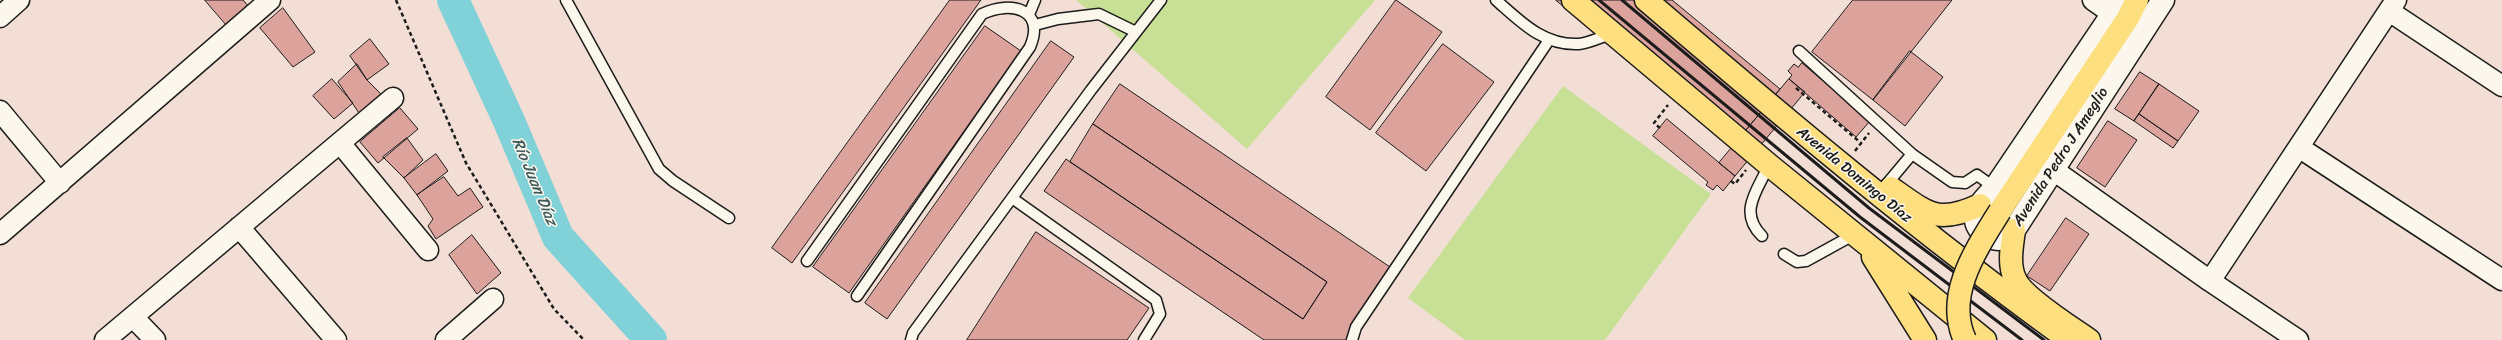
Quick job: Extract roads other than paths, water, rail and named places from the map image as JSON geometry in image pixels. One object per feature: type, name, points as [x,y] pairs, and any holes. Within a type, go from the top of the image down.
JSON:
[{"type":"main road","points":[[1573,0],[1769,165],[1985,340]]},
{"type":"main road","name":"Avenida Domingo Díaz","points":[[1646,0],[1820,148],[1968,266],[2069,340]]},
{"type":"main road","points":[[1965,340],[1960,329],[1960,296],[1966,271],[1976,249],[2128,18],[2136,0]]},
{"type":"main road","points":[[1820,148],[1864,168],[1886,185],[1929,213],[1943,216],[1958,216],[1980,205]]},
{"type":"main road","points":[[2014,230],[2011,254],[2015,280],[2026,294],[2089,340]]},
{"type":"main road","points":[[1859,238],[1925,340]]},
{"type":"street","points":[[0,17],[20,0]]},
{"type":"street","points":[[0,234],[270,0]]},
{"type":"street","points":[[1980,205],[1995,188],[2118,7],[2093,0]]},
{"type":"street","name":"Avenida Pedro J Ameglio","points":[[1980,205],[1976,219],[1981,232],[1987,236],[1999,239],[2014,230],[2052,169],[2163,0]]},
{"type":"street","points":[[2210,281],[2300,148],[2393,6],[2502,86]]},
{"type":"street","points":[[105,340],[393,98]]},
{"type":"street","points":[[0,111],[60,183]]},
{"type":"street","points":[[340,143],[428,250]]},
{"type":"street","points":[[2300,148],[2502,280]]},
{"type":"street","points":[[2052,169],[2210,281],[2298,340]]},
{"type":"street","points":[[239,227],[336,340]]},
{"type":"street","points":[[446,340],[493,300]]},
{"type":"street","points":[[133,317],[155,340]]},
{"type":"lane","points":[[566,0],[660,170],[673,181],[729,218]]},
{"type":"lane","points":[[1030,12],[1035,0]]},
{"type":"lane","points":[[911,340],[913,333],[1012,198],[1161,0]]},
{"type":"lane","points":[[1496,0],[1535,33],[1549,40],[1580,44],[1612,34]]},
{"type":"lane","points":[[807,260],[982,14],[992,4],[1004,1],[1015,1],[1030,12],[1035,25],[1035,34],[1030,47],[857,296]]},
{"type":"lane","points":[[1035,25],[1058,19],[1099,14],[1136,32]]},
{"type":"lane","points":[[1352,340],[1356,327],[1549,40]]},
{"type":"lane","points":[[1799,51],[1912,154],[1952,182],[1965,183],[1977,175],[1995,188]]},
{"type":"lane","points":[[1886,185],[1912,154]]},
{"type":"lane","points":[[1762,236],[1753,226],[1750,218],[1750,205],[1769,165]]},
{"type":"lane","points":[[1012,198],[1156,300],[1160,314],[1144,340]]},
{"type":"lane","points":[[1784,254],[1797,262],[1806,262],[1859,238]]},
{"type":"waterway","name":"Río Juan Díaz","points":[[453,0],[509,121],[558,237],[651,340]]},
{"type":"railway","points":[[1599,0],[1860,217],[2022,340]]},
{"type":"railway","points":[[1622,0],[1869,208],[2044,340]]}]
